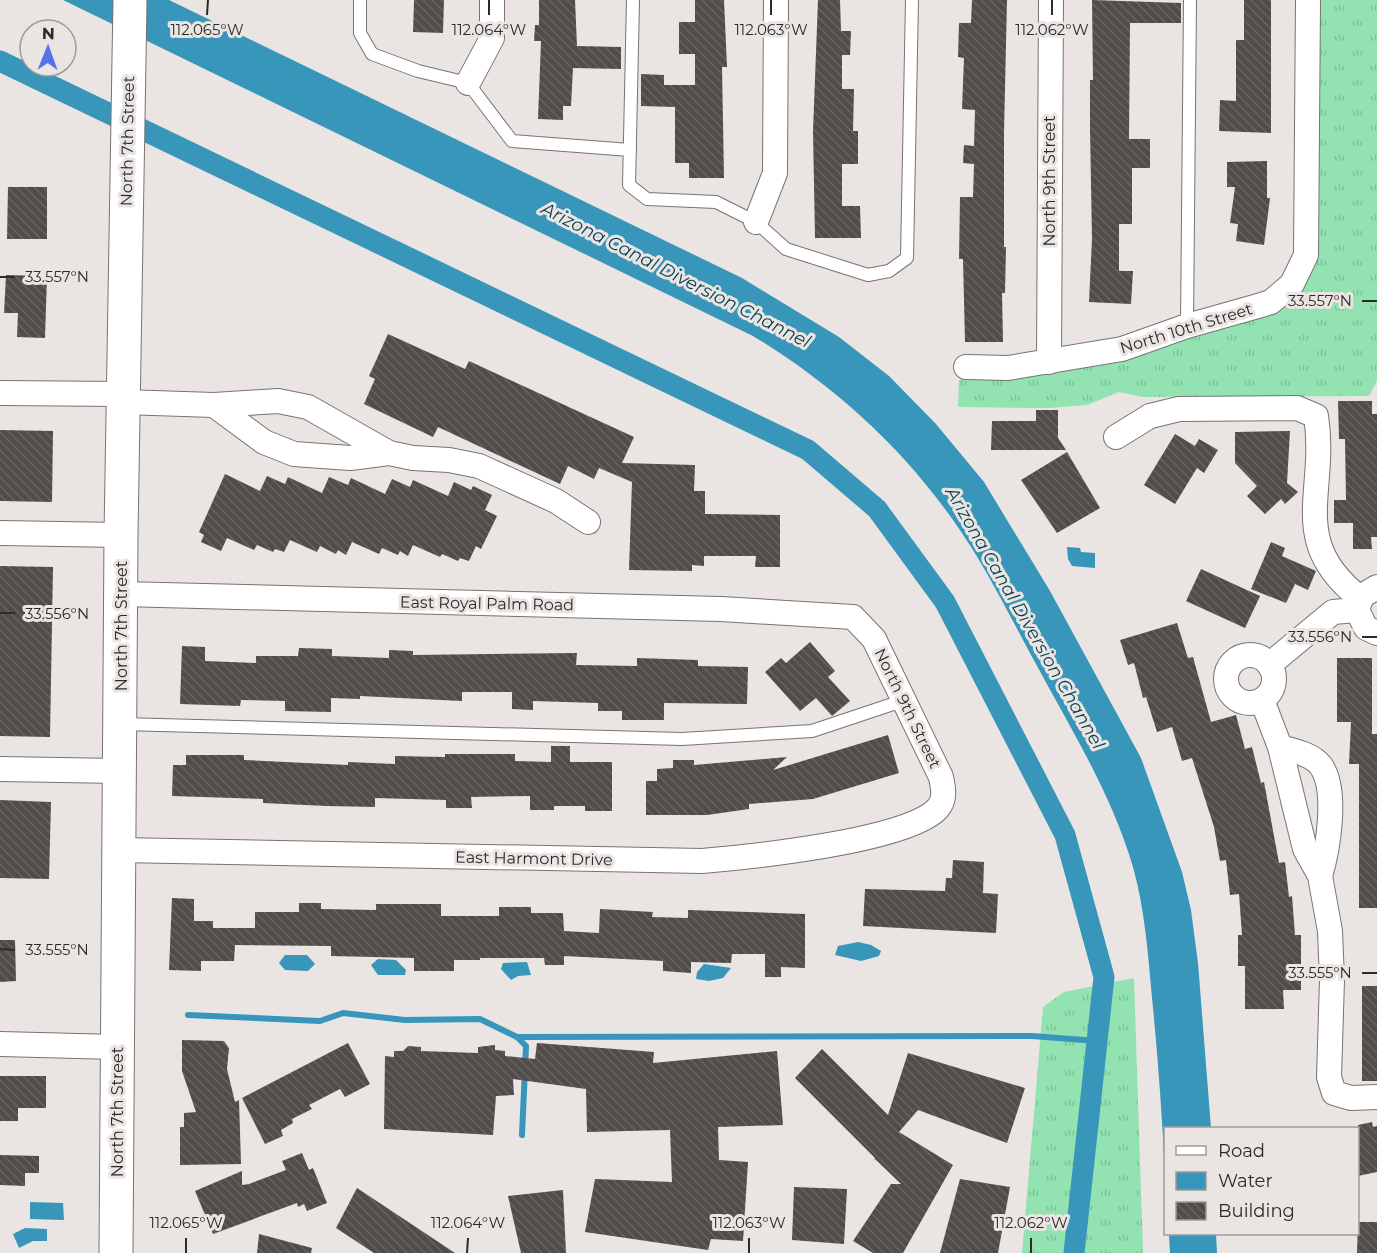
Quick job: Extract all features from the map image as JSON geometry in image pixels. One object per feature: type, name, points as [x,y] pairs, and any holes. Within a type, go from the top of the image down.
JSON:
[{"type":"main road","name":"North 7th Street","points":[[116,1253],[121,535],[130,0]]},
{"type":"street","points":[[468,83],[492,38],[492,0]]},
{"type":"street","points":[[756,222],[775,173],[776,0]]},
{"type":"street","name":"North 9th Street","points":[[1049,362],[1051,0]]},
{"type":"street","name":"North 10th Street","points":[[966,367],[1008,368],[1122,348],[1187,326],[1271,302],[1292,284],[1306,255],[1308,0]]},
{"type":"street","points":[[0,393],[123,398],[214,405],[278,401],[308,407],[389,453],[413,458],[449,459],[479,466],[556,501],[588,522]]},
{"type":"street","points":[[214,405],[264,442],[294,454],[350,458],[389,453]]},
{"type":"street","points":[[1116,436],[1150,416],[1179,409],[1297,408],[1316,416],[1319,438],[1313,528],[1318,547],[1334,574],[1369,593]]},
{"type":"street","points":[[0,532],[121,535]]},
{"type":"street","points":[[1369,593],[1366,628],[1377,633]]},
{"type":"street","points":[[1269,665],[1333,612],[1369,593]]},
{"type":"street","name":"East Royal Palm Road","points":[[121,594],[721,609],[796,616],[853,617]]},
{"type":"street","name":"North 9th Street","points":[[853,617],[874,639],[902,701],[941,777],[944,794],[940,807]]},
{"type":"street","points":[[1250,656],[1263,660],[1269,665],[1273,684],[1262,700],[1248,703],[1235,697],[1227,685],[1228,671],[1236,660],[1250,656]]},
{"type":"street","points":[[1262,700],[1280,747],[1305,849],[1320,876],[1330,931],[1332,980],[1329,1077],[1334,1093],[1351,1098],[1377,1097]]},
{"type":"street","points":[[1280,747],[1311,757],[1321,766],[1327,780],[1328,850],[1320,876]]},
{"type":"street","points":[[0,769],[120,771]]},
{"type":"street","name":"East Harmont Drive","points":[[119,850],[702,861],[770,855],[872,835],[917,822],[940,807]]},
{"type":"street","points":[[0,1044],[117,1047]]},
{"type":"lane","points":[[360,0],[360,33],[372,54],[418,71],[468,83],[512,141],[630,150]]},
{"type":"lane","points":[[633,0],[628,185],[647,199],[716,202],[756,222],[786,249],[868,275],[889,271],[907,258],[912,0]]},
{"type":"lane","points":[[1187,326],[1190,0]]},
{"type":"lane","points":[[120,723],[682,739],[812,731],[902,701]]},
{"type":"green space","points":[[1317,0],[1377,0],[1377,381],[1369,396],[1142,397],[1119,392],[1087,405],[1050,408],[958,407],[959,380],[1047,373],[1300,289]]},
{"type":"green space","points":[[1134,978],[1143,1253],[1022,1253],[1043,1007],[1064,992]]},
{"type":"water","name":"Arizona Canal Diversion Channel","points":[[63,0],[169,0],[742,278],[839,337],[889,376],[936,424],[984,482],[1050,591],[1141,758],[1182,872],[1191,910],[1198,963],[1211,1127],[1164,1127],[1164,1158],[1146,932],[1133,867],[1105,793],[978,558],[932,492],[887,441],[837,395],[753,336]]},
{"type":"water","points":[[1067,547],[1080,548],[1081,552],[1095,553],[1095,568],[1072,566],[1068,559]]},
{"type":"water","points":[[858,942],[871,945],[881,951],[879,956],[861,961],[835,955],[838,946]]},
{"type":"water","points":[[285,955],[307,955],[315,964],[308,971],[285,970],[279,963]]},
{"type":"water","points":[[378,959],[396,960],[406,970],[405,975],[378,975],[371,965]]},
{"type":"water","points":[[527,962],[531,975],[518,976],[511,980],[501,969],[503,963]]},
{"type":"water","points":[[704,964],[731,968],[723,978],[709,981],[696,979],[697,972]]},
{"type":"water","points":[[30,1202],[63,1203],[64,1220],[30,1219]]},
{"type":"water","points":[[25,1228],[47,1229],[47,1241],[33,1241],[19,1248],[13,1234]]},
{"type":"water","points":[[1169,1235],[1216,1235],[1217,1253],[1170,1253]]},
{"type":"building","points":[[414,0],[444,0],[443,33],[413,32]]},
{"type":"building","points":[[539,0],[575,0],[577,46],[621,47],[621,69],[573,68],[571,106],[563,106],[563,120],[538,119],[541,41],[534,41],[535,25],[539,25]]},
{"type":"building","points":[[695,0],[724,0],[727,67],[722,67],[724,178],[689,178],[689,163],[675,163],[675,107],[641,106],[641,74],[664,75],[664,85],[695,85],[695,54],[679,54],[679,22],[695,22]]},
{"type":"building","points":[[818,0],[840,0],[841,31],[851,31],[850,55],[842,55],[842,89],[854,89],[853,131],[858,131],[858,164],[842,164],[842,206],[860,206],[861,238],[815,238],[813,131]]},
{"type":"building","points":[[972,0],[1007,0],[1004,133],[1004,247],[1006,247],[1005,293],[1002,293],[1003,342],[965,342],[963,259],[959,259],[960,197],[973,197],[974,164],[963,163],[964,145],[974,146],[975,110],[962,109],[964,58],[958,57],[959,23],[971,23]]},
{"type":"building","points":[[1092,0],[1181,3],[1181,23],[1130,23],[1129,139],[1150,139],[1150,168],[1132,168],[1132,224],[1119,224],[1119,271],[1133,271],[1131,304],[1089,302],[1092,239],[1090,80],[1093,80]]},
{"type":"building","points":[[1244,0],[1271,0],[1271,133],[1219,131],[1220,100],[1236,101],[1236,40],[1244,40]]},
{"type":"building","points":[[1267,161],[1267,198],[1270,198],[1264,245],[1236,241],[1238,224],[1230,223],[1235,187],[1227,187],[1227,162]]},
{"type":"building","points":[[8,187],[47,187],[47,239],[7,239]]},
{"type":"building","points":[[6,275],[47,276],[45,338],[17,337],[18,313],[4,313]]},
{"type":"building","points":[[388,334],[465,369],[469,361],[634,437],[622,463],[695,465],[694,491],[705,491],[705,514],[780,515],[780,567],[755,567],[756,556],[704,556],[704,566],[692,565],[692,571],[629,570],[632,482],[599,468],[594,479],[568,466],[560,484],[438,427],[433,437],[364,404],[375,379],[369,376]]},
{"type":"building","points":[[1338,401],[1372,401],[1372,414],[1377,414],[1377,537],[1371,537],[1372,549],[1353,549],[1353,523],[1334,523],[1334,500],[1346,500],[1345,439],[1339,439]]},
{"type":"building","points":[[1036,410],[1058,410],[1058,438],[1066,450],[991,450],[992,421],[1036,421]]},
{"type":"building","points":[[0,430],[53,431],[52,502],[0,501]]},
{"type":"building","points":[[1290,431],[1287,483],[1298,492],[1285,504],[1281,499],[1265,514],[1247,496],[1257,486],[1235,463],[1235,432]]},
{"type":"building","points":[[1175,434],[1195,446],[1199,439],[1218,450],[1204,473],[1197,468],[1175,504],[1144,485]]},
{"type":"building","points":[[1067,452],[1100,508],[1057,533],[1021,480]]},
{"type":"building","points":[[225,474],[260,491],[267,476],[285,484],[288,477],[322,493],[329,477],[348,485],[351,478],[385,494],[392,479],[410,487],[413,480],[448,496],[454,482],[471,490],[473,486],[492,495],[485,510],[497,516],[481,549],[476,546],[469,561],[460,558],[458,561],[442,554],[440,557],[413,545],[408,556],[400,551],[398,555],[382,548],[379,554],[352,542],[346,555],[338,550],[336,554],[320,546],[317,552],[290,540],[284,552],[275,549],[273,552],[257,545],[254,550],[227,538],[221,551],[201,542],[204,535],[199,532]]},
{"type":"building","points":[[1271,542],[1285,548],[1282,556],[1316,571],[1308,590],[1295,584],[1286,603],[1251,589]]},
{"type":"building","points":[[0,566],[53,567],[50,737],[0,736]]},
{"type":"building","points":[[1201,569],[1260,596],[1245,628],[1186,601]]},
{"type":"building","points":[[1177,623],[1188,658],[1193,657],[1211,722],[1236,715],[1245,749],[1252,747],[1261,783],[1264,782],[1279,863],[1285,862],[1289,897],[1292,896],[1295,935],[1301,935],[1301,990],[1283,990],[1284,1009],[1245,1009],[1245,966],[1238,966],[1238,935],[1242,935],[1239,894],[1230,895],[1226,860],[1220,861],[1214,827],[1192,758],[1182,761],[1172,727],[1157,732],[1146,697],[1143,698],[1134,663],[1128,665],[1120,640]]},
{"type":"building","points":[[810,642],[835,671],[828,677],[850,701],[832,716],[816,698],[800,711],[765,672],[781,658],[786,663]]},
{"type":"building","points":[[182,646],[205,647],[205,661],[256,663],[256,656],[298,656],[299,648],[332,649],[332,656],[389,658],[389,650],[413,651],[413,655],[577,653],[576,665],[637,666],[637,658],[698,660],[698,666],[748,667],[747,704],[664,703],[664,720],[622,720],[622,711],[598,711],[598,703],[533,701],[533,710],[512,709],[512,692],[462,692],[462,701],[360,696],[360,699],[331,698],[331,712],[285,711],[285,701],[241,700],[240,706],[180,704]]},
{"type":"building","points":[[1337,658],[1372,658],[1372,734],[1377,734],[1377,908],[1359,908],[1359,764],[1349,764],[1351,722],[1337,722]]},
{"type":"building","points":[[888,735],[899,773],[813,799],[749,804],[749,809],[707,815],[646,815],[646,781],[657,781],[657,769],[673,768],[673,760],[694,760],[694,765],[787,757],[773,770]]},
{"type":"building","points":[[551,746],[570,746],[570,762],[612,762],[612,811],[585,811],[585,806],[554,806],[554,810],[530,810],[530,796],[471,797],[472,808],[446,808],[446,800],[375,798],[375,807],[263,803],[263,799],[172,796],[173,765],[186,765],[186,755],[244,755],[244,760],[348,765],[348,762],[395,764],[395,756],[445,757],[445,754],[515,754],[515,761],[551,762]]},
{"type":"building","points":[[0,800],[51,802],[49,879],[0,878]]},
{"type":"building","points":[[953,860],[984,862],[983,893],[998,894],[996,933],[863,926],[865,889],[945,891],[946,878],[952,878]]},
{"type":"building","points":[[172,898],[194,899],[194,921],[213,921],[213,928],[255,928],[255,912],[299,912],[299,903],[321,903],[321,909],[376,910],[376,904],[441,904],[441,916],[499,916],[499,907],[531,907],[531,913],[563,913],[564,931],[599,933],[600,909],[653,912],[652,917],[688,918],[688,910],[805,914],[805,968],[781,967],[781,977],[765,977],[765,954],[732,954],[731,963],[691,962],[691,973],[663,971],[663,961],[564,956],[564,965],[545,965],[544,958],[480,958],[480,960],[454,960],[454,971],[414,971],[414,958],[331,956],[331,946],[235,945],[234,961],[201,961],[201,971],[169,970]]},
{"type":"building","points":[[0,940],[15,940],[16,981],[0,982]]},
{"type":"building","points":[[1362,986],[1377,986],[1377,1081],[1362,1081]]},
{"type":"building","points":[[182,1040],[224,1041],[229,1048],[227,1069],[235,1102],[239,1100],[241,1164],[180,1165],[180,1127],[184,1127],[184,1113],[196,1112],[182,1071]]},
{"type":"building","points":[[348,1043],[370,1084],[345,1097],[340,1089],[309,1105],[312,1109],[292,1119],[293,1123],[281,1130],[283,1136],[265,1144],[242,1098]]},
{"type":"building","points":[[537,1043],[654,1052],[653,1063],[777,1051],[783,1125],[718,1127],[719,1160],[748,1162],[743,1241],[711,1239],[708,1250],[585,1232],[595,1179],[672,1182],[670,1130],[587,1132],[586,1089],[513,1079],[514,1095],[496,1096],[493,1135],[384,1129],[385,1056],[394,1057],[394,1051],[403,1051],[408,1046],[421,1047],[421,1051],[478,1053],[478,1047],[495,1045],[495,1050],[505,1051],[505,1056],[535,1059]]},
{"type":"building","points":[[822,1049],[888,1115],[908,1053],[1025,1088],[1007,1143],[918,1110],[899,1132],[953,1165],[903,1253],[873,1253],[853,1241],[891,1184],[901,1184],[875,1159],[874,1161],[875,1158],[795,1078]]},
{"type":"building","points":[[0,1076],[46,1076],[46,1108],[18,1108],[18,1121],[0,1121]]},
{"type":"building","points":[[1372,1122],[1373,1127],[1377,1126],[1377,1172],[1359,1176],[1359,1127],[1358,1125]]},
{"type":"building","points":[[302,1153],[309,1170],[313,1168],[327,1203],[307,1211],[304,1204],[298,1207],[297,1203],[213,1234],[195,1191],[242,1171],[242,1185],[249,1184],[286,1170],[282,1161]]},
{"type":"building","points":[[0,1155],[39,1156],[39,1173],[25,1173],[25,1186],[0,1185]]},
{"type":"building","points":[[960,1179],[1010,1187],[998,1253],[940,1253]]},
{"type":"building","points":[[794,1187],[847,1189],[844,1244],[792,1240]]},
{"type":"building","points":[[357,1188],[455,1253],[374,1253],[336,1228]]},
{"type":"building","points":[[563,1190],[566,1253],[521,1253],[508,1196]]},
{"type":"building","points":[[1359,1222],[1377,1222],[1377,1253],[1357,1253]]},
{"type":"building","points":[[259,1234],[312,1248],[311,1253],[257,1253]]},
{"type":"waterway","points":[[0,61],[808,450],[877,509],[945,602],[1065,835],[1104,977],[1074,1253]]},
{"type":"waterway","points":[[188,1015],[320,1021],[343,1013],[405,1020],[480,1019],[517,1037],[526,1046],[522,1135]]},
{"type":"waterway","points":[[517,1037],[1032,1036],[1097,1041]]}]
